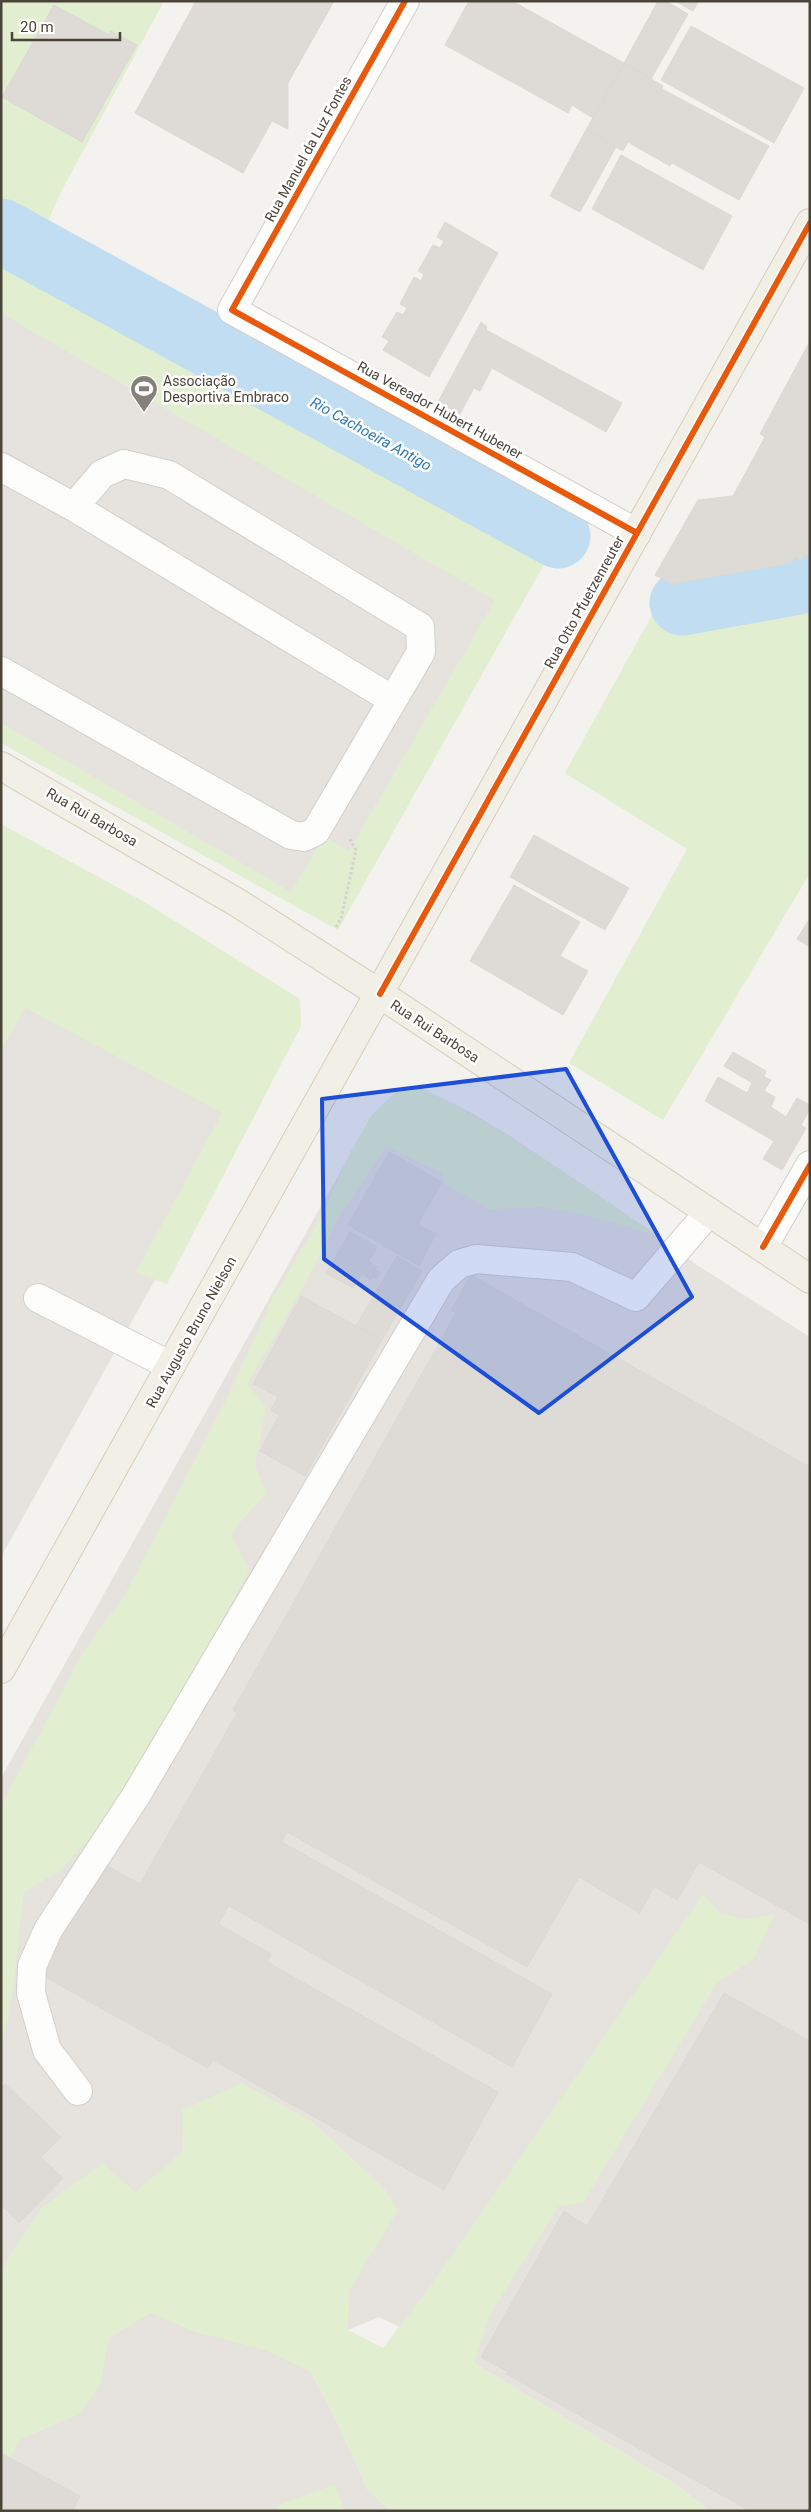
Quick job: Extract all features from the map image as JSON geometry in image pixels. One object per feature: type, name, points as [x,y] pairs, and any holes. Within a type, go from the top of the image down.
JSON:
[{"type":"main road","name":"Rua Otto Pfuetzenreuter","points":[[380,994],[810,223]]},
{"type":"main road","name":"Rua Rui Barbosa","points":[[1,766],[229,898],[380,994],[810,1279]]},
{"type":"main road","name":"Rua Augusto Bruno Nielson","points":[[1,1669],[380,994]]},
{"type":"street","name":"Rua Manuel da Luz Fontes","points":[[232,310],[405,1]]},
{"type":"street","name":"Rua Vereador Hubert Hubener","points":[[232,310],[637,533]]},
{"type":"street","points":[[1,671],[291,835],[304,837],[316,831],[332,807],[421,652],[420,627],[169,475],[124,464],[102,474],[74,507]]},
{"type":"street","points":[[1,467],[74,507],[393,700]]},
{"type":"street","points":[[763,1247],[810,1165]]},
{"type":"street","points":[[78,2090],[47,2050],[31,1992],[32,1966],[48,1930],[137,1794],[441,1280],[458,1264],[476,1258],[572,1267],[636,1297],[709,1212]]},
{"type":"street","points":[[38,1298],[171,1366]]},
{"type":"path","points":[[320,956],[341,918],[356,850],[332,807]]},
{"type":"highlighted area","points":[[566,1069],[692,1297],[539,1413],[324,1259],[322,1099]]},
{"type":"shaded area","name":"Associação Desportiva Embraco","points":[[1,313],[495,600],[349,851],[324,836],[291,892],[1,723]]},
{"type":"shaded area","points":[[1,831],[292,1033],[1,1557]]},
{"type":"shaded area","points":[[423,1089],[468,1111],[510,1136],[657,1235],[697,1265],[810,1337],[810,2511],[710,2511],[680,2487],[474,2363],[379,2317],[348,2330],[311,2372],[338,2424],[367,2489],[390,2511],[1,2511],[1,1778],[372,1115],[397,1091]]},
{"type":"green space","name":"Associação Desportiva Embraco","points":[[1,1],[164,1],[60,194],[28,265],[546,561],[338,930],[1,743]]},
{"type":"green space","points":[[810,562],[810,873],[663,1120],[569,1063],[687,849],[565,773],[668,586]]},
{"type":"green space","points":[[1,824],[141,900],[300,999],[301,1026],[167,1284],[136,1272],[222,1113],[26,1008],[1,1049]]},
{"type":"green space","points":[[423,1089],[513,1140],[657,1235],[581,1214],[541,1207],[489,1209],[446,1184],[441,1172],[386,1146],[340,1215],[302,1289],[247,1384],[266,1407],[255,1465],[266,1494],[231,1533],[249,1571],[192,1674],[115,1804],[90,1838],[61,1870],[24,1892],[13,1991],[1,2048],[1,1806],[83,1652],[124,1596],[230,1392],[273,1297],[322,1216],[350,1153],[372,1115],[397,1091]]},
{"type":"green space","points":[[703,1894],[720,1913],[746,1919],[775,1914],[754,1959],[717,1983],[583,2203],[559,2206],[491,2313],[474,2363],[680,2487],[710,2511],[390,2511],[367,2489],[338,2424],[311,2372],[265,2350],[195,2332],[151,2313],[109,2338],[100,2386],[80,2414],[21,2439],[1,2472],[1,2279],[8,2257],[42,2207],[103,2163],[135,2192],[183,2151],[182,2110],[242,2083],[313,2122],[384,2188],[398,2210],[349,2291],[348,2330],[383,2348],[430,2286]]},
{"type":"green space","points":[[335,2484],[345,2511],[276,2511],[277,2506]]},
{"type":"building","points":[[196,1],[334,1],[288,83],[288,129],[272,121],[243,173],[135,113]]},
{"type":"building","points":[[469,1],[512,1],[624,63],[593,118],[572,105],[568,113],[445,45]]},
{"type":"building","points":[[658,1],[666,1],[688,14],[651,79],[624,63]]},
{"type":"building","points":[[675,1],[699,1],[693,11]]},
{"type":"building","points":[[54,5],[109,35],[111,31],[137,45],[82,142],[2,97]]},
{"type":"building","points":[[691,26],[804,88],[774,143],[661,80]]},
{"type":"building","points":[[624,63],[663,86],[662,89],[769,146],[739,200],[672,163],[670,166],[628,142],[623,151],[586,130]]},
{"type":"building","points":[[586,130],[616,147],[580,212],[550,196]]},
{"type":"building","points":[[621,155],[732,216],[703,270],[592,209]]},
{"type":"building","points":[[445,222],[498,253],[429,377],[383,350],[389,341],[382,337],[397,312],[403,315],[407,308],[400,304],[414,277],[421,281],[424,274],[418,271],[433,245],[440,248],[444,241],[437,237]]},
{"type":"building","points":[[481,322],[487,327],[486,330],[622,403],[606,432],[492,368],[480,391],[474,388],[460,414],[438,402]]},
{"type":"building","points":[[810,341],[810,555],[803,556],[801,560],[795,557],[791,563],[672,584],[655,575],[698,500],[733,496],[765,437],[760,434]]},
{"type":"building","points":[[534,835],[629,888],[605,930],[510,877]]},
{"type":"building","points":[[514,885],[580,922],[560,956],[588,971],[563,1015],[470,961]]},
{"type":"building","points":[[808,921],[810,922],[810,947],[797,939]]},
{"type":"building","points":[[733,1052],[766,1071],[764,1077],[771,1080],[764,1091],[775,1097],[771,1107],[786,1117],[797,1098],[810,1105],[810,1109],[801,1125],[806,1128],[782,1170],[763,1159],[774,1141],[705,1101],[718,1077],[747,1093],[752,1083],[724,1066]]},
{"type":"building","points":[[389,1152],[442,1182],[418,1224],[436,1234],[419,1266],[348,1225]]},
{"type":"building","points":[[350,1232],[377,1247],[368,1262],[377,1267],[375,1270],[380,1272],[376,1279],[373,1277],[371,1280],[362,1274],[353,1288],[326,1273]]},
{"type":"building","points":[[397,1256],[422,1271],[382,1340],[356,1326]]},
{"type":"building","points":[[471,1275],[810,1467],[810,1924],[699,1862],[677,1900],[654,1886],[640,1913],[579,1877],[527,1967],[287,1832],[282,1842],[552,1994],[512,2067],[229,1906],[218,1924],[271,1954],[267,1962],[498,2092],[444,2190],[213,2060],[208,2068],[38,1973],[100,1862],[140,1884],[237,1713],[233,1710],[456,1313],[451,1310]]},
{"type":"building","points":[[301,1296],[382,1340],[305,1476],[260,1451],[279,1415],[271,1410],[278,1397],[253,1384]]},
{"type":"building","points":[[724,1993],[810,2041],[810,2511],[750,2511],[506,2374],[508,2372],[481,2357],[564,2211],[587,2226]]},
{"type":"building","points":[[5,2084],[61,2137],[41,2157],[63,2178],[19,2223],[1,2205],[1,2088]]},
{"type":"building","points":[[1,2453],[80,2496],[72,2511],[1,2511]]},
{"type":"waterway","name":"Rio Cachoeira Antigo","points":[[1,231],[558,536]]},
{"type":"waterway","name":"Rio Cachoeira Antigo","points":[[682,603],[810,580]]},
{"type":"cycle path","points":[[405,1],[232,310],[637,533]]},
{"type":"cycle path","points":[[380,994],[810,223]]},
{"type":"cycle path","points":[[763,1247],[810,1165]]},
{"type":"place","name":"Associação Desportiva Embraco","points":[[144,413]]}]
